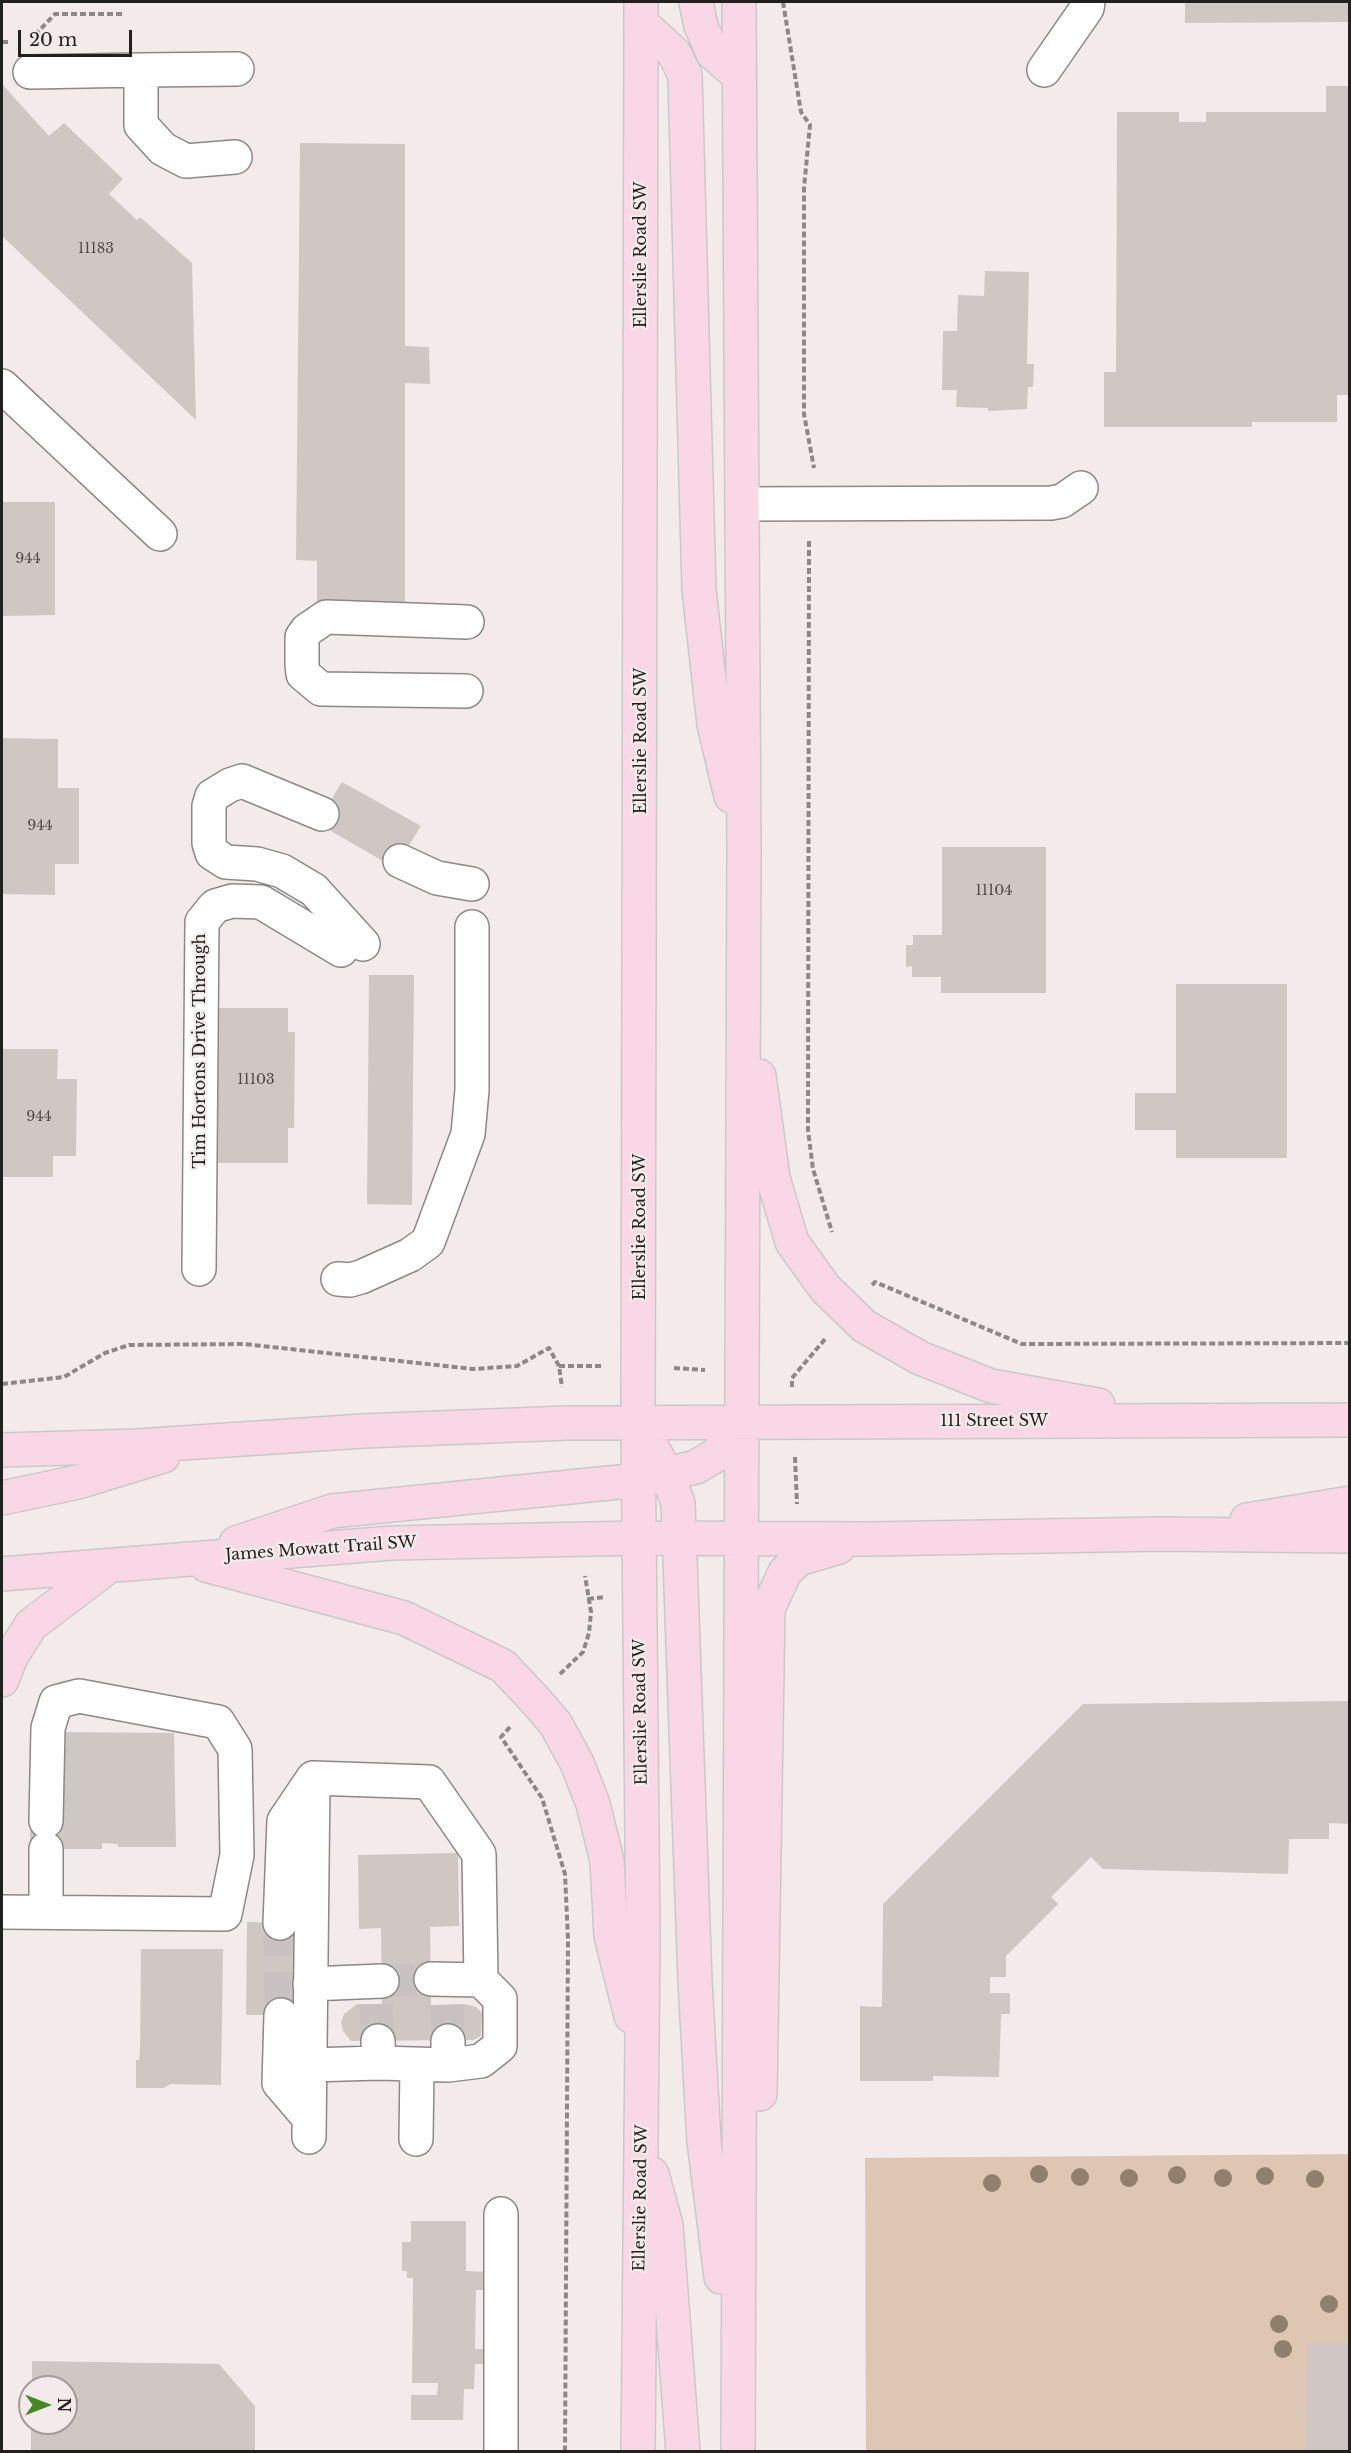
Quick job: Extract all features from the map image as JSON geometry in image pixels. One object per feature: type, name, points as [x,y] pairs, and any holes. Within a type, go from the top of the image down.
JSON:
[{"type":"main road","points":[[696,2],[701,26],[713,53],[738,75]]},
{"type":"main road","points":[[738,2],[744,851],[738,2451]]},
{"type":"main road","points":[[641,12],[674,53],[685,75],[699,590],[714,724],[744,851]]},
{"type":"main road","name":"Ellerslie Road SW","points":[[638,2451],[643,2064],[640,1538],[653,1477],[638,1424],[641,12]]},
{"type":"main road","points":[[743,962],[773,1178],[792,1242],[825,1288],[864,1326],[920,1358],[991,1386],[1192,1421]]},
{"type":"main road","name":"111 Street SW","points":[[638,1424],[1350,1420]]},
{"type":"main road","points":[[187,1559],[332,1510],[653,1477],[696,1467],[716,1455],[741,1422]]},
{"type":"main road","points":[[2,1450],[214,1441],[399,1429],[567,1423],[638,1424]]},
{"type":"main road","points":[[2,1497],[78,1482],[214,1441]]},
{"type":"main road","points":[[653,1477],[678,1503],[695,1981],[704,2141],[738,2404]]},
{"type":"main road","points":[[1162,1534],[1350,1503]]},
{"type":"main road","points":[[640,1538],[870,1539],[1162,1534],[1350,1536]]},
{"type":"main road","name":"James Mowatt Trail SW","points":[[2,1574],[392,1543],[640,1538]]},
{"type":"main road","points":[[738,2404],[754,2284],[764,1998],[768,1609],[785,1572],[799,1559],[870,1539]]},
{"type":"main road","points":[[187,1559],[404,1618],[503,1666],[535,1700],[555,1723],[577,1763],[593,1804],[607,1861],[611,1936],[643,2064]]},
{"type":"main road","points":[[2,1680],[17,1646],[31,1625],[109,1566]]},
{"type":"main road","points":[[642,2140],[666,2225],[683,2451]]},
{"type":"lane","points":[[1044,70],[1087,8],[1088,2]]},
{"type":"lane","points":[[29,57],[141,70],[237,69]]},
{"type":"lane","points":[[141,70],[141,125],[163,149],[186,161],[235,157]]},
{"type":"lane","points":[[2,386],[160,534]]},
{"type":"lane","points":[[743,504],[1051,503],[1062,501],[1081,488]]},
{"type":"lane","points":[[466,691],[321,689],[303,674],[302,637],[307,630],[326,617],[467,621]]},
{"type":"lane","name":"Tim Hortons Drive Through","points":[[199,1269],[202,922],[215,906],[232,901],[261,902],[352,947],[314,890],[282,871],[257,864],[226,862],[212,853],[207,830],[212,796],[242,781],[322,814]]},
{"type":"lane","points":[[400,861],[436,878],[472,884]]},
{"type":"lane","points":[[338,1279],[350,1280],[361,1277],[410,1255],[428,1242],[468,1134],[472,1090],[472,927]]},
{"type":"lane","points":[[2,1912],[225,1914],[237,1855],[235,1749],[218,1722],[79,1696],[57,1702],[48,1728],[46,1912]]},
{"type":"lane","points":[[280,1923],[284,1821],[313,1778]]},
{"type":"lane","points":[[309,2065],[378,2052],[481,2061],[500,2046],[500,1999],[481,1980],[479,1854],[429,1782],[313,1778]]},
{"type":"lane","points":[[280,2015],[279,2083],[309,2127],[313,1778]]},
{"type":"lane","points":[[442,1988],[481,1980]]},
{"type":"lane","points":[[310,1984],[378,1988]]},
{"type":"lane","points":[[416,2139],[438,2057]]},
{"type":"lane","points":[[501,2214],[501,2451]]},
{"type":"path","points":[[783,2],[801,112],[810,124],[804,188],[804,414],[814,462],[814,504],[808,546],[808,1130],[813,1169],[835,1237]]},
{"type":"path","points":[[29,57],[55,14],[125,14]]},
{"type":"path","points":[[2,42],[20,42]]},
{"type":"path","points":[[866,1277],[1022,1344],[1350,1343]]},
{"type":"path","points":[[869,1288],[875,1282]]},
{"type":"path","points":[[792,1378],[827,1337]]},
{"type":"path","points":[[2,1384],[64,1377],[105,1353],[129,1345],[244,1344],[473,1370],[517,1366],[549,1348],[559,1366]]},
{"type":"path","points":[[555,1679],[583,1652],[589,1633],[588,1599]]},
{"type":"path","points":[[515,1721],[501,1737],[542,1798],[565,1874],[568,1939],[565,2451]]},
{"type":"shaded area","points":[[1349,2154],[1349,2451],[866,2451],[865,2158]]},
{"type":"building","points":[[1185,2],[1350,2],[1350,22],[1185,23]]},
{"type":"building","points":[[2,84],[49,136],[64,123],[123,179],[109,194],[137,220],[140,217],[192,263],[196,420],[2,236]]},
{"type":"building","points":[[1326,86],[1350,86],[1350,395],[1337,395],[1337,422],[1252,422],[1252,427],[1104,427],[1104,372],[1116,372],[1117,112],[1179,112],[1179,122],[1206,122],[1206,112],[1326,112]]},
{"type":"building","points":[[300,143],[405,144],[405,346],[429,347],[430,384],[405,383],[405,605],[317,602],[317,561],[296,560]]},
{"type":"building","points":[[985,271],[1029,272],[1027,364],[1034,364],[1033,387],[1028,387],[1027,409],[988,411],[988,408],[956,407],[957,390],[942,390],[943,331],[957,331],[958,295],[984,296]]},
{"type":"building","points":[[2,502],[55,502],[55,615],[2,616]]},
{"type":"building","points":[[2,738],[58,739],[58,788],[79,788],[79,864],[55,864],[55,895],[2,894]]},
{"type":"building","points":[[342,782],[421,826],[395,868],[317,823]]},
{"type":"building","points":[[942,847],[1046,847],[1046,993],[941,993],[941,977],[912,977],[912,966],[906,967],[906,945],[913,945],[913,935],[942,935]]},
{"type":"building","points":[[369,975],[414,975],[412,1205],[367,1204]]},
{"type":"building","points":[[1176,984],[1287,984],[1287,1158],[1176,1158],[1176,1130],[1135,1130],[1135,1093],[1176,1093]]},
{"type":"building","points":[[218,1008],[288,1008],[288,1032],[295,1032],[294,1128],[288,1128],[288,1163],[218,1163]]},
{"type":"building","points":[[2,1049],[58,1049],[57,1079],[77,1079],[76,1156],[53,1156],[53,1177],[2,1177]]},
{"type":"building","points":[[1350,1701],[1350,1824],[1329,1823],[1329,1839],[1289,1839],[1288,1874],[1103,1869],[1091,1857],[1051,1897],[1058,1904],[1006,1956],[1006,1977],[990,1977],[990,1993],[1010,1993],[1010,2014],[1001,2014],[999,2077],[933,2076],[933,2081],[860,2081],[860,2006],[882,2007],[883,1904],[1083,1704]]},
{"type":"building","points":[[62,1732],[174,1733],[176,1847],[118,1847],[118,1844],[102,1843],[102,1849],[30,1849],[30,1821]]},
{"type":"building","points":[[458,1853],[459,1926],[430,1927],[431,2005],[465,2004],[476,2007],[482,2013],[481,2036],[473,2040],[351,2041],[343,2031],[341,2022],[344,2014],[357,2004],[382,2004],[381,1928],[359,1929],[358,1855]]},
{"type":"building","points":[[247,1922],[296,1923],[295,2015],[246,2015]]},
{"type":"building","points":[[141,1949],[223,1949],[221,2085],[171,2084],[163,2088],[136,2088],[136,2060],[139,2060],[140,2051]]},
{"type":"building","points":[[411,2221],[466,2221],[466,2271],[489,2272],[489,2290],[476,2290],[475,2349],[489,2349],[489,2364],[475,2364],[474,2389],[464,2389],[463,2420],[411,2420],[411,2395],[437,2395],[438,2383],[412,2383],[413,2278],[407,2278],[407,2271],[402,2271],[402,2242],[411,2242]]},
{"type":"building","points":[[1307,2343],[1350,2343],[1350,2452],[1306,2452]]},
{"type":"building","points":[[32,2361],[219,2364],[255,2406],[255,2452],[31,2452],[31,2435],[78,2435],[78,2375],[32,2375]]},
{"type":"tunnel","points":[[280,1923],[281,2015]]},
{"type":"tunnel","points":[[382,1981],[431,1979]]},
{"type":"tunnel","points":[[376,2004],[378,2041]]},
{"type":"tunnel","points":[[447,2005],[448,2041]]}]
